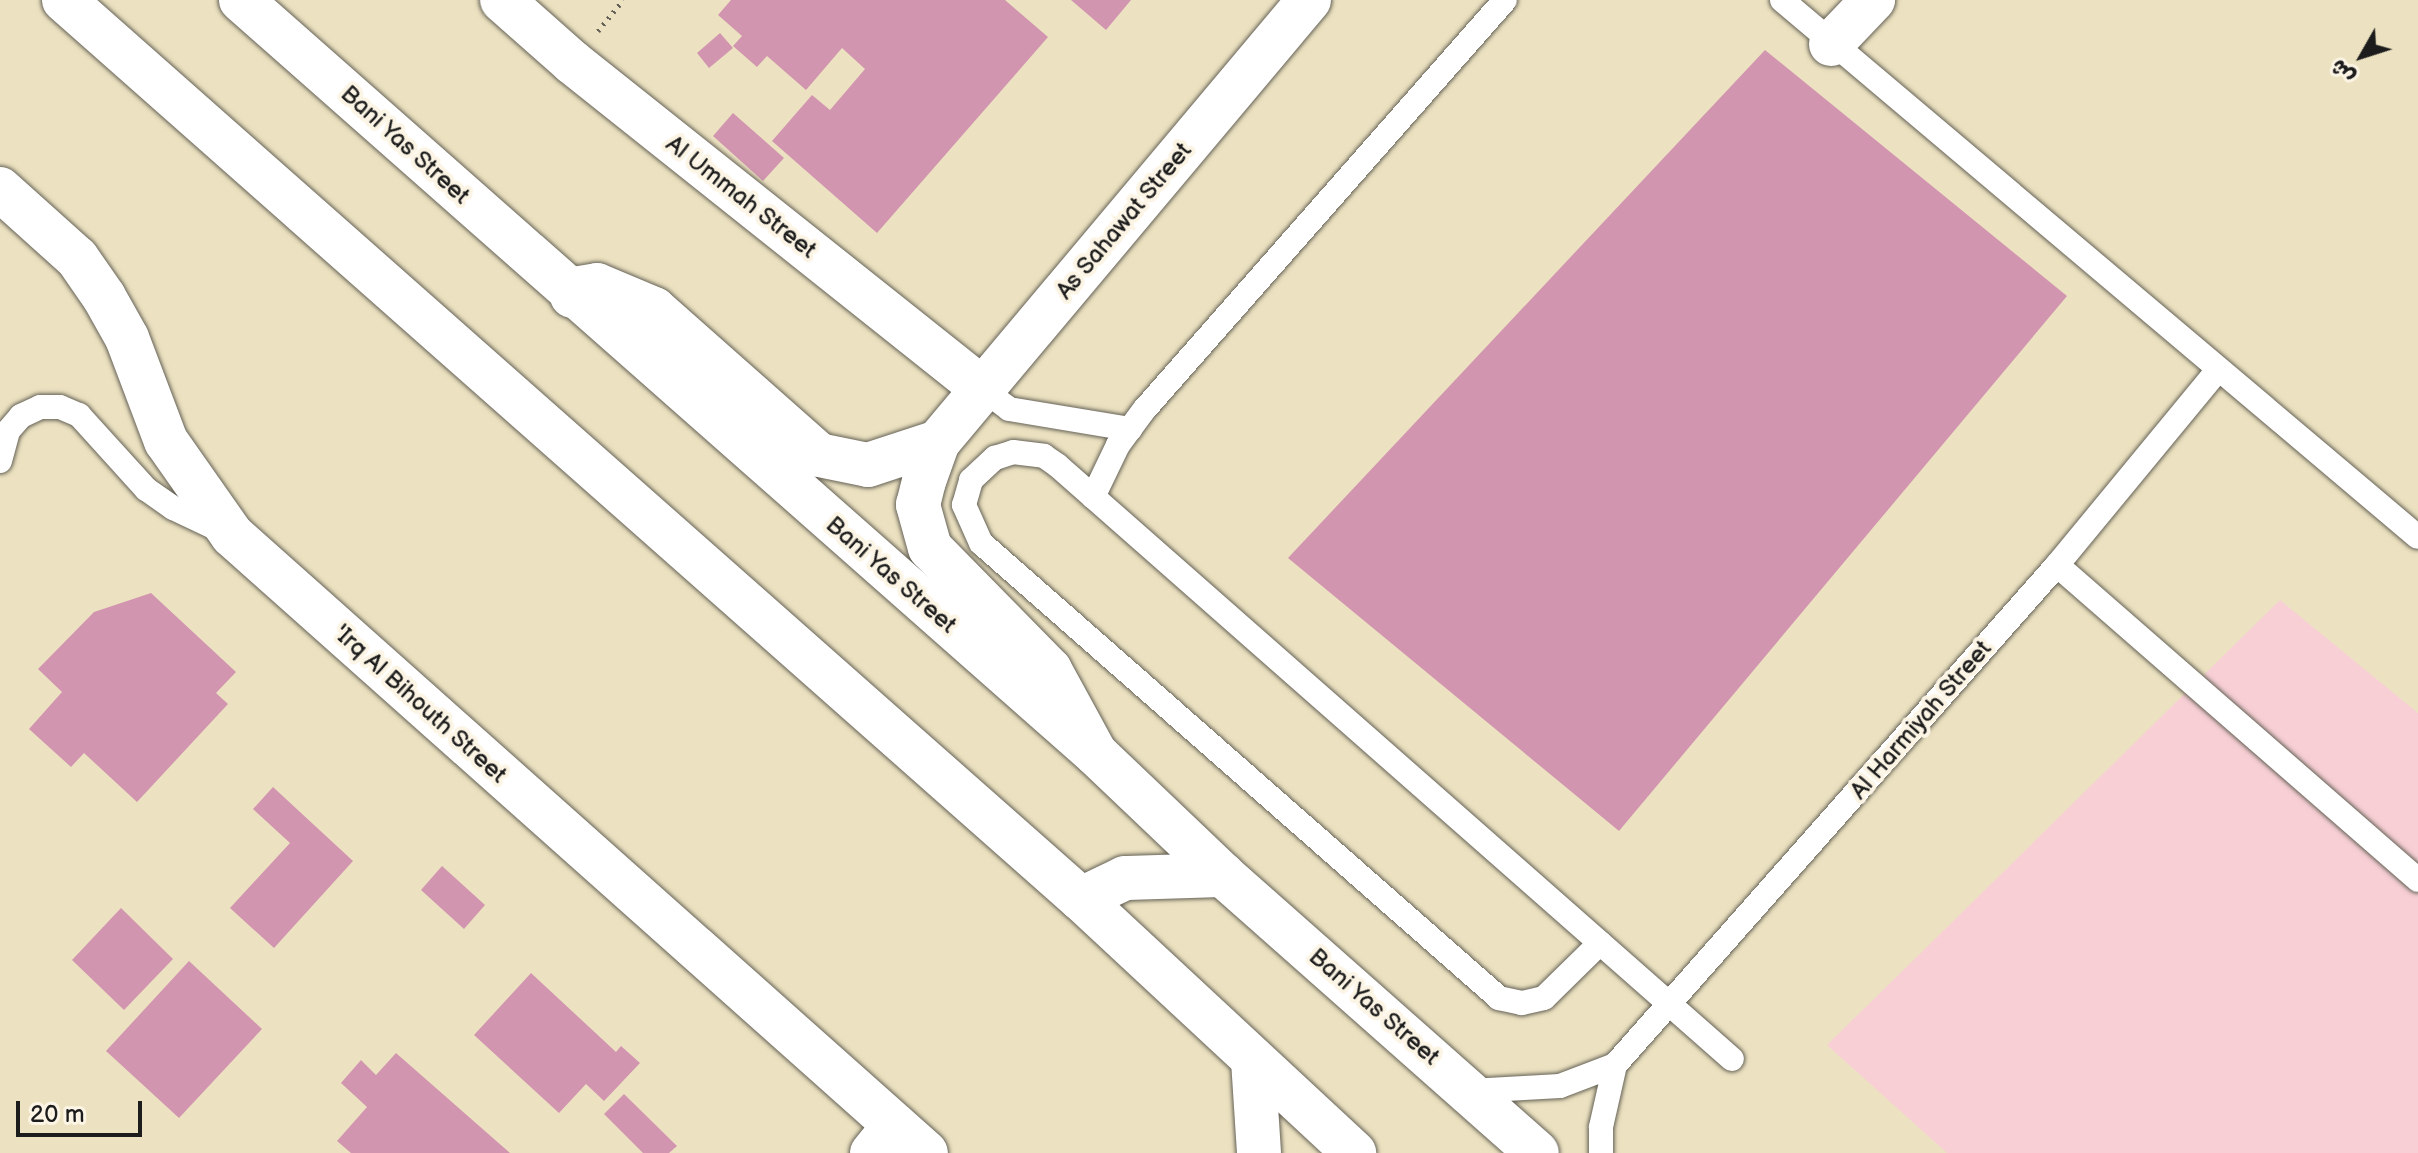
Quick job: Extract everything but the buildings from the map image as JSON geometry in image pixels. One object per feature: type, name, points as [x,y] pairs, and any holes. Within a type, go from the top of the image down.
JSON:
[{"type":"main road","points":[[64,0],[1081,899],[1354,1153]]},
{"type":"main road","name":"Bani Yas Street","points":[[241,0],[572,296],[1096,754],[1223,875],[1537,1153]]},
{"type":"main road","name":"Al Ummah Street","points":[[502,0],[572,62],[984,390]]},
{"type":"main road","name":"As Sahawat Street","points":[[1096,754],[1050,670],[930,548],[918,505],[938,442],[1309,0]]},
{"type":"main road","points":[[1831,44],[1873,0]]},
{"type":"main road","name":"'Irq Al Bihouth Street","points":[[0,189],[77,258],[104,297],[127,338],[166,441],[232,535],[898,1144]]},
{"type":"main road","points":[[572,296],[580,288],[597,285],[654,309],[819,455],[868,465],[938,442]]},
{"type":"main road","points":[[1081,899],[1125,878],[1223,875]]},
{"type":"main road","points":[[1253,1060],[1259,1153]]},
{"type":"lane","points":[[1093,497],[1130,429],[1505,0]]},
{"type":"lane","points":[[1782,0],[2418,537]]},
{"type":"lane","name":"Al Harmiyah Street","points":[[1470,1091],[1560,1086],[1615,1065],[2057,565],[2218,370]]},
{"type":"lane","points":[[984,390],[1009,409],[1130,429]]},
{"type":"lane","points":[[0,461],[8,431],[21,416],[40,407],[60,407],[79,415],[146,489],[192,518],[232,535]]},
{"type":"lane","points":[[1600,943],[1544,998],[1522,1003],[1499,998],[981,543],[964,505],[980,470],[1013,452],[1044,456],[1093,497],[1732,1059]]},
{"type":"lane","points":[[2057,565],[2418,880]]},
{"type":"lane","name":"Al Harmiyah Street","points":[[1601,1153],[1601,1127],[1615,1065]]},
{"type":"shaded area","points":[[2280,600],[2418,713],[2418,1153],[1947,1153],[1827,1045]]}]
